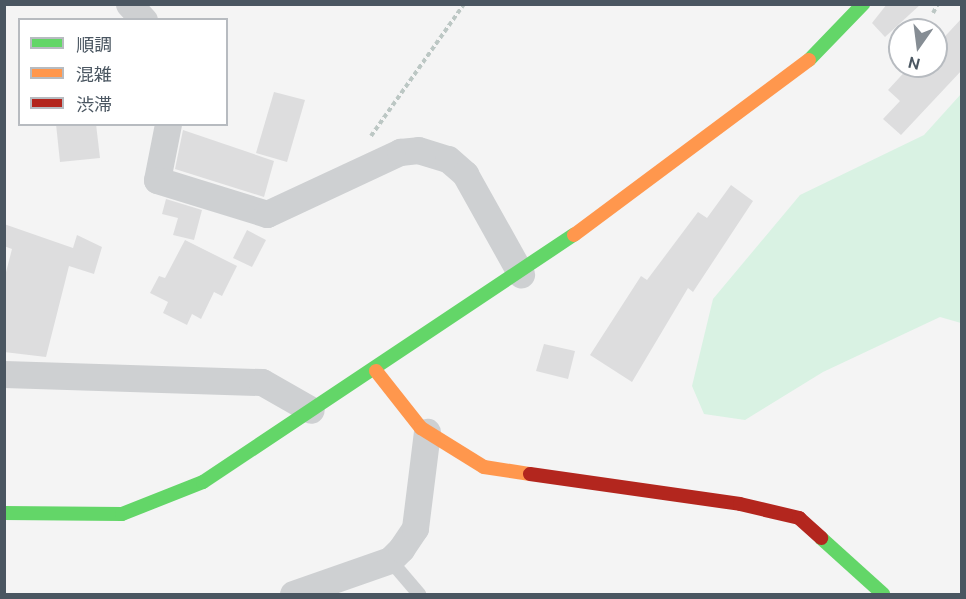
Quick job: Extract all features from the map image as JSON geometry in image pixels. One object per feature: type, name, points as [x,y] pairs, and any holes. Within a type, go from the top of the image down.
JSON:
[{"type":"street","points":[[129,4],[142,18]]},
{"type":"street","points":[[4,513],[100,517],[155,504],[202,482],[522,274],[780,84],[830,43],[863,4]]},
{"type":"street","points":[[168,126],[157,180],[267,214],[400,152],[418,150],[448,159],[465,174],[522,274]]},
{"type":"street","points":[[376,371],[427,432],[494,469],[740,504],[799,518],[883,594]]},
{"type":"street","points":[[4,374],[262,382],[311,410]]},
{"type":"street","points":[[293,594],[390,560],[415,528],[427,432]]},
{"type":"lane","points":[[390,560],[419,594]]},
{"type":"path","points":[[360,172],[382,113],[464,4]]},
{"type":"path","points":[[933,13],[938,4]]},
{"type":"green space","points":[[961,94],[961,323],[940,317],[823,372],[745,420],[704,414],[692,386],[713,299],[800,195],[924,135]]},
{"type":"building","points":[[887,4],[921,4],[906,18],[888,18],[888,34],[885,37],[872,23]]},
{"type":"building","points":[[962,18],[962,70],[901,135],[883,119],[900,101],[888,90],[899,78],[948,78],[948,33]]},
{"type":"building","points":[[274,92],[305,100],[287,162],[256,153]]},
{"type":"building","points":[[56,126],[96,126],[100,158],[60,162]]},
{"type":"building","points":[[183,130],[274,161],[264,197],[175,169]]},
{"type":"building","points":[[731,185],[753,201],[693,292],[688,288],[632,382],[590,355],[641,276],[647,280],[698,212],[707,218]]},
{"type":"building","points":[[166,199],[202,210],[194,240],[173,235],[178,218],[162,214]]},
{"type":"building","points":[[4,224],[73,248],[77,235],[102,247],[94,274],[69,266],[46,357],[4,352],[4,280],[12,249],[4,246]]},
{"type":"building","points":[[247,230],[266,240],[252,267],[233,258]]},
{"type":"building","points":[[185,240],[237,266],[222,296],[214,292],[201,319],[192,314],[187,325],[163,313],[168,302],[150,293],[159,276],[165,278]]},
{"type":"building","points":[[544,344],[575,351],[568,379],[536,371]]},
{"type":"traffic: fast","points":[[809,60],[863,4]]},
{"type":"traffic: fast","points":[[4,513],[122,514],[203,482],[574,235]]},
{"type":"traffic: fast","points":[[821,538],[883,594]]},
{"type":"traffic: slow","points":[[574,235],[809,60]]},
{"type":"traffic: slow","points":[[376,371],[421,428],[484,467],[530,474]]},
{"type":"traffic: jam","points":[[530,474],[740,504],[799,518],[821,538]]}]
